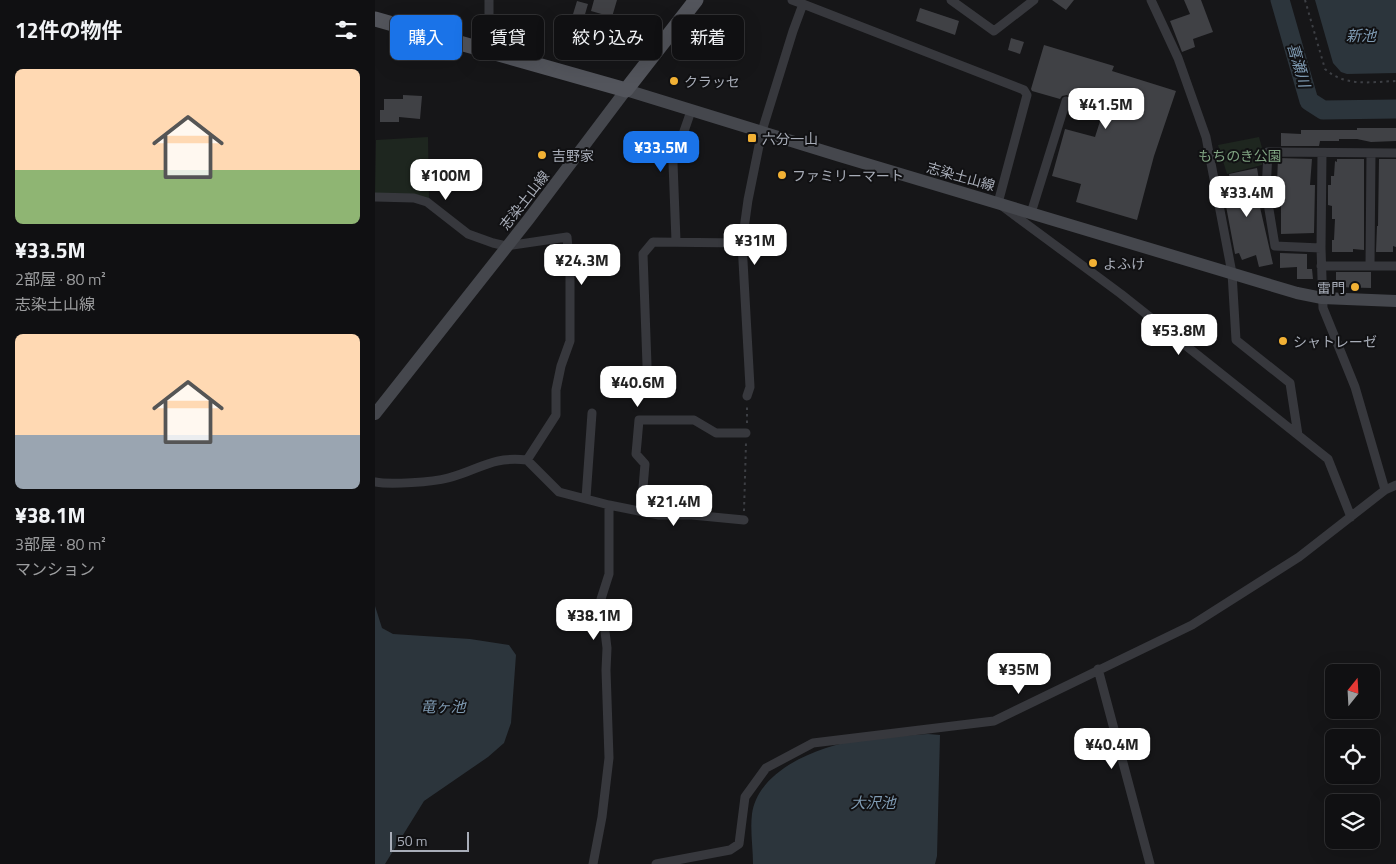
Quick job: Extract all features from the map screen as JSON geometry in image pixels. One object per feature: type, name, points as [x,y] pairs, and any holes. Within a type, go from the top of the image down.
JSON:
[{"type":"main road","points":[[524,60],[627,90],[697,0]]},
{"type":"main road","points":[[375,19],[472,45]]},
{"type":"main road","name":"志染土山線","points":[[375,414],[627,90],[691,111],[1297,293],[1322,298],[1396,301]]},
{"type":"street","points":[[489,0],[489,15]]},
{"type":"street","points":[[792,0],[1024,90],[1027,95],[998,203],[1121,294],[1328,459],[1351,517]]},
{"type":"street","points":[[951,0],[994,31],[1033,0]]},
{"type":"street","points":[[1151,0],[1179,58],[1206,137],[1233,274],[1236,340],[1290,383],[1298,435]]},
{"type":"street","points":[[747,396],[750,387],[742,243],[748,200],[762,132],[803,4]]},
{"type":"street","points":[[1031,213],[1066,101]]},
{"type":"street","points":[[676,242],[673,163],[691,111]]},
{"type":"street","points":[[1321,248],[1275,246],[1266,190],[1268,152],[1396,153]]},
{"type":"street","points":[[1322,153],[1321,266],[1323,308],[1355,387],[1385,490]]},
{"type":"street","points":[[1370,266],[1371,153]]},
{"type":"street","points":[[375,197],[414,198],[427,202],[468,234],[507,246],[567,237],[570,270],[570,341],[561,366],[557,390],[556,415],[527,460]]},
{"type":"street","points":[[648,393],[643,254],[653,242],[742,243]]},
{"type":"street","points":[[1321,266],[1396,266]]},
{"type":"street","points":[[587,498],[592,412]]},
{"type":"street","points":[[641,511],[645,464],[636,454],[639,420],[694,420],[716,433],[746,433]]},
{"type":"street","points":[[375,482],[385,484],[448,478],[484,464],[509,458],[527,460],[559,492],[659,515],[692,515],[743,520]]},
{"type":"street","points":[[656,864],[730,850],[739,844],[745,797],[766,768],[813,743],[994,720],[1097,669],[1193,625],[1299,557],[1385,490],[1396,485]]},
{"type":"street","points":[[593,864],[609,758],[607,648],[601,599],[609,574],[609,505]]},
{"type":"street","points":[[1097,669],[1150,864]]},
{"type":"path","points":[[1305,0],[1325,69],[1334,77],[1347,82],[1396,81]]},
{"type":"path","points":[[743,520],[747,396]]},
{"type":"green space","points":[[428,137],[429,199],[375,193],[376,140]]},
{"type":"green space","name":"もちのき公園","points":[[1259,137],[1262,148],[1262,165],[1227,174],[1218,145]]},
{"type":"water","name":"新池","points":[[1315,0],[1396,0],[1396,73],[1347,74],[1341,72],[1333,63]]},
{"type":"water","name":"竜ヶ池","points":[[375,606],[382,628],[393,634],[470,639],[509,645],[516,655],[511,723],[504,743],[488,757],[424,801],[385,864],[375,864]]},
{"type":"water","name":"大沢池","points":[[928,734],[940,735],[937,856],[935,864],[753,864],[752,814],[757,798],[766,784],[778,772],[810,754],[843,743]]},
{"type":"building","points":[[594,0],[617,0],[613,15],[591,11]]},
{"type":"building","points":[[1052,0],[1074,0],[1066,10]]},
{"type":"building","points":[[1184,0],[1201,0],[1213,32],[1193,39],[1195,47],[1182,52],[1170,21],[1190,14]]},
{"type":"building","points":[[577,1],[588,4],[585,15],[573,15]]},
{"type":"building","points":[[920,8],[959,21],[955,35],[916,21]]},
{"type":"building","points":[[1011,38],[1024,42],[1020,54],[1008,50]]},
{"type":"building","points":[[1044,45],[1114,66],[1112,71],[1176,91],[1154,156],[1137,220],[1076,202],[1081,184],[1052,176],[1065,129],[1095,137],[1103,112],[1072,103],[1071,97],[1067,95],[1062,96],[1060,99],[1032,91]]},
{"type":"building","points":[[403,95],[422,96],[420,119],[399,117],[399,122],[380,122],[380,110],[384,110],[384,99],[403,99]]},
{"type":"building","points":[[1357,128],[1396,128],[1396,141],[1371,142],[1357,139],[1339,139],[1339,141],[1320,141],[1319,146],[1281,146],[1281,133],[1301,134],[1301,130],[1357,130]]},
{"type":"building","points":[[1278,158],[1312,159],[1310,185],[1315,185],[1314,233],[1281,234],[1281,183],[1277,183]]},
{"type":"building","points":[[1337,159],[1364,159],[1364,250],[1353,249],[1353,252],[1332,252],[1335,219],[1332,219],[1332,206],[1328,205],[1328,185],[1331,185],[1331,176],[1334,176],[1335,161],[1337,162]]},
{"type":"building","points":[[1379,159],[1396,159],[1396,247],[1393,246],[1393,252],[1376,252]]},
{"type":"building","points":[[1257,168],[1259,180],[1254,181],[1273,264],[1259,267],[1256,255],[1242,260],[1239,253],[1235,254],[1226,206],[1228,205],[1223,193],[1232,190],[1229,174]]},
{"type":"building","points":[[1280,253],[1307,254],[1307,269],[1312,269],[1313,279],[1297,279],[1297,267],[1280,268]]},
{"type":"building","points":[[1336,272],[1371,272],[1371,288],[1336,287]]},
{"type":"waterway","name":"喜瀬川","points":[[1280,0],[1309,101],[1323,110],[1396,109]]},
{"type":"place","name":"クラッセ","points":[[674,81]]},
{"type":"place","name":"六分一山","points":[[752,138]]},
{"type":"place","name":"吉野家","points":[[542,155]]},
{"type":"place","name":"ファミリーマート","points":[[782,175]]},
{"type":"place","name":"よふけ","points":[[1093,263]]},
{"type":"place","name":"雷門","points":[[1355,287]]},
{"type":"place","name":"シャトレーゼ","points":[[1283,341]]}]
